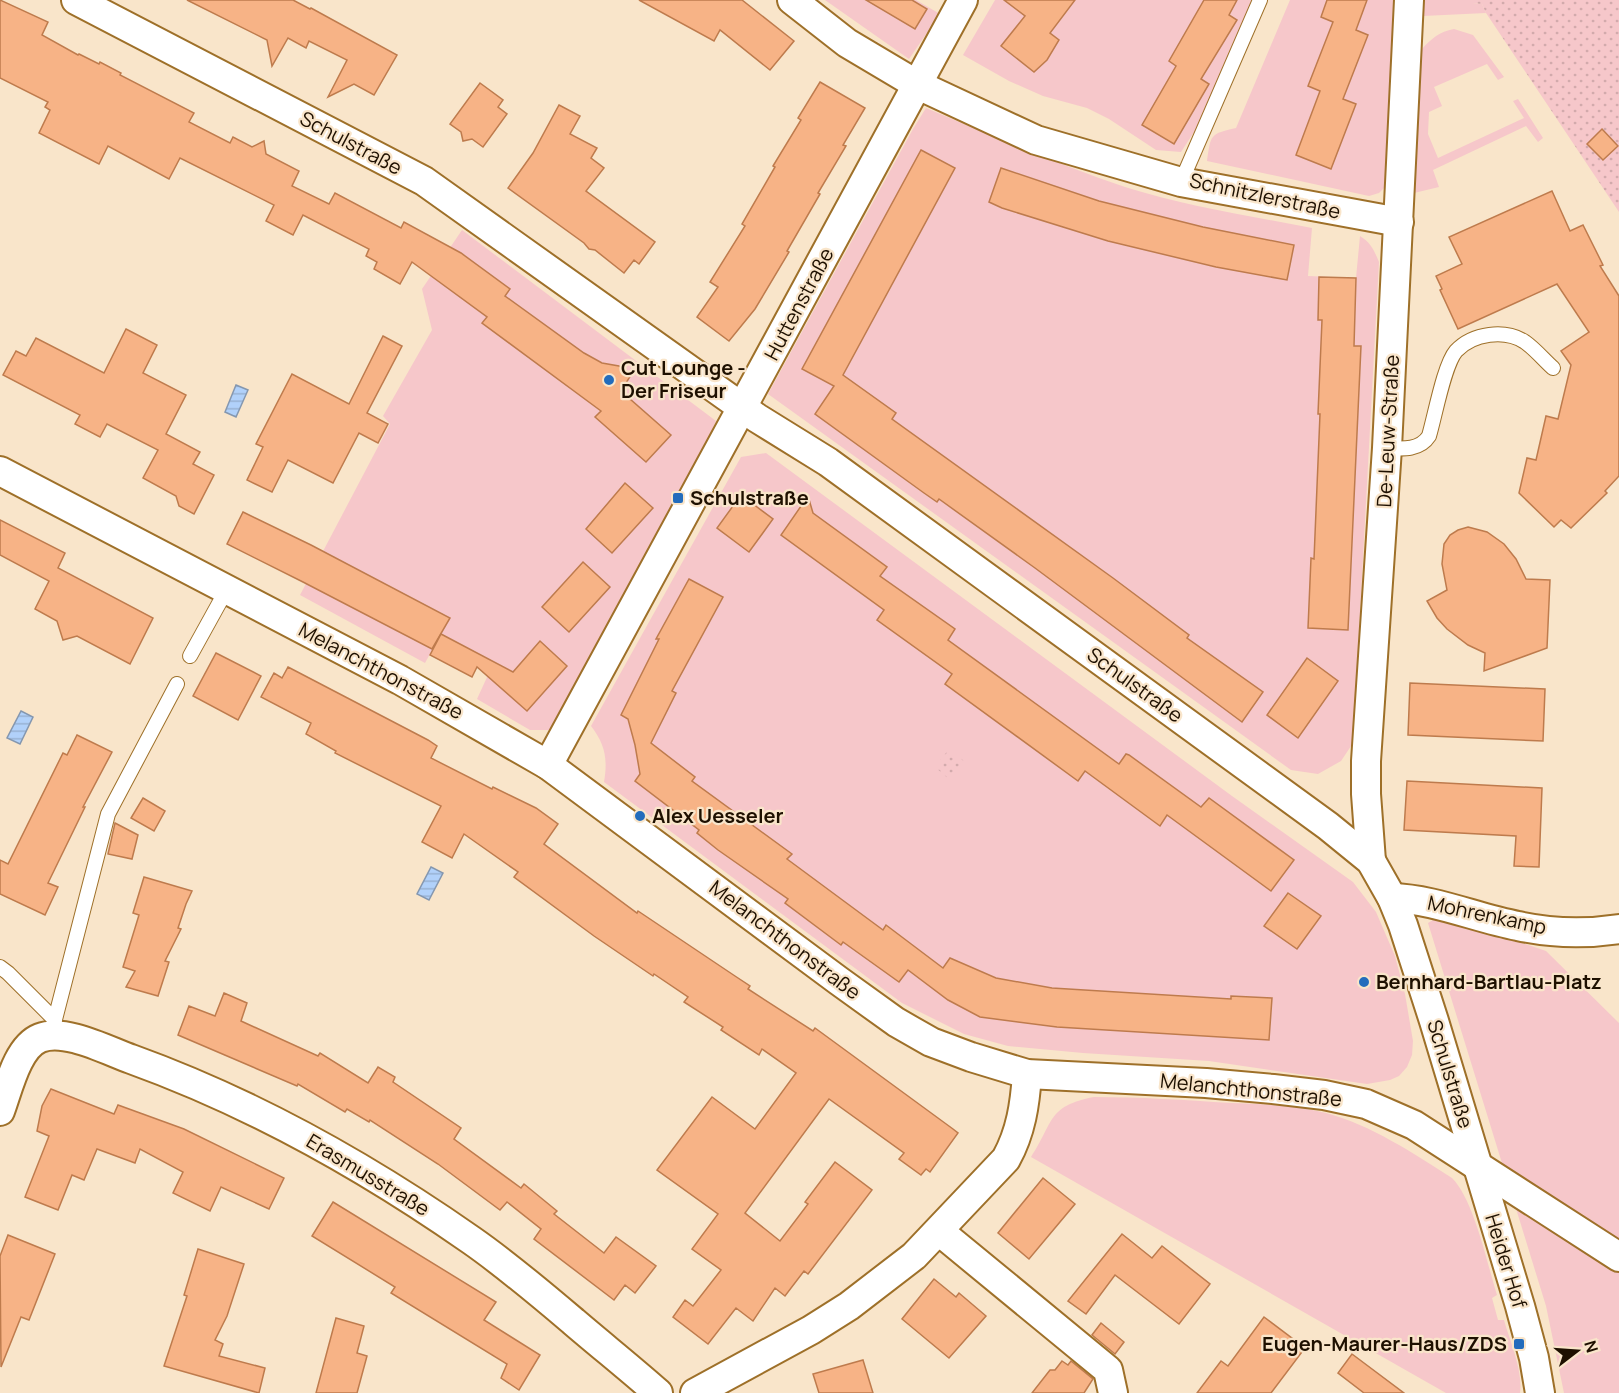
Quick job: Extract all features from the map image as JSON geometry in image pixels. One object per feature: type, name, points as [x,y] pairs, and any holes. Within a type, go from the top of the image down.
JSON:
[{"type":"street","points":[[792,0],[847,43],[916,84],[1036,140],[1181,182]]},
{"type":"street","name":"Huttenstraße","points":[[548,765],[963,0]]},
{"type":"street","name":"Schulstraße","points":[[81,1],[424,182],[743,408],[837,469],[1328,826],[1371,861],[1392,898],[1406,934],[1477,1164]]},
{"type":"street","name":"De-Leuw-Straße","points":[[1371,861],[1366,761],[1387,448],[1409,8]]},
{"type":"street","name":"Schnitzlerstraße","points":[[1181,182],[1399,222]]},
{"type":"street","name":"Melanchthonstraße","points":[[0,471],[400,680],[548,765],[896,1022],[931,1042],[1028,1074],[1206,1083],[1324,1095],[1366,1104],[1414,1125],[1619,1257]]},
{"type":"street","name":"Mohrenkamp","points":[[1392,898],[1411,899],[1520,927],[1580,933],[1619,929]]},
{"type":"street","points":[[0,1111],[16,1068],[28,1045],[53,1028]]},
{"type":"street","name":"Erasmusstraße","points":[[53,1028],[68,1036],[179,1077],[270,1118],[332,1151],[473,1241],[542,1295],[658,1393]]},
{"type":"street","points":[[695,1393],[830,1318],[914,1256],[1006,1159],[1023,1114],[1028,1074]]},
{"type":"street","name":"Heider Hof","points":[[1477,1164],[1520,1306],[1534,1358],[1540,1393]]},
{"type":"street","points":[[939,1231],[1108,1370],[1113,1393]]},
{"type":"lane","name":"Schnitzlerstraße","points":[[1181,182],[1260,0]]},
{"type":"lane","points":[[1387,448],[1414,447],[1424,443],[1429,436],[1448,365],[1456,351],[1468,342],[1498,334],[1513,336],[1526,343],[1552,368]]},
{"type":"lane","points":[[190,656],[227,590]]},
{"type":"lane","points":[[53,1028],[108,814],[177,684]]},
{"type":"lane","points":[[0,967],[9,973],[53,1028]]},
{"type":"shaded area","points":[[825,0],[916,0],[940,14],[909,59]]},
{"type":"shaded area","points":[[995,0],[1253,0],[1196,129],[1181,152],[1156,150],[1109,119],[1087,108],[1043,96],[1009,81],[963,55]]},
{"type":"shaded area","points":[[1290,0],[1402,0],[1387,185],[1379,193],[1369,196],[1207,161],[1213,137],[1236,128]]},
{"type":"shaded area","points":[[1424,0],[1472,0],[1473,3],[1482,4],[1486,13],[1423,16]]},
{"type":"shaded area","points":[[1472,0],[1619,0],[1619,212],[1482,4],[1472,3]]},
{"type":"shaded area","points":[[1454,29],[1473,35],[1504,77],[1498,80],[1487,64],[1434,87],[1442,106],[1429,112],[1428,134],[1438,158],[1524,118],[1513,101],[1518,99],[1543,138],[1538,142],[1526,126],[1433,170],[1439,187],[1414,193],[1422,49],[1436,36]]},
{"type":"shaded area","points":[[926,108],[1125,187],[1194,205],[1312,228],[1308,276],[1356,278],[1360,236],[1372,247],[1379,262],[1353,743],[1341,761],[1318,774],[1291,770],[768,394]]},
{"type":"shaded area","points":[[462,230],[716,421],[700,457],[557,730],[530,730],[477,699],[494,662],[441,634],[425,663],[300,595],[390,424],[383,416],[432,330],[422,289]]},
{"type":"shaded area","points":[[766,453],[1232,796],[1353,882],[1376,912],[1395,956],[1405,994],[1413,1041],[1412,1055],[1407,1067],[1399,1076],[1367,1084],[1209,1061],[1008,1046],[964,1034],[902,1003],[604,782],[606,766],[604,752],[600,739],[591,726],[741,457]]},
{"type":"shaded area","points":[[949,749],[964,761],[950,780],[935,767]]},
{"type":"shaded area","points":[[1441,915],[1546,951],[1619,1023],[1619,1393],[1564,1393],[1546,1306],[1428,923]]},
{"type":"shaded area","points":[[1094,1097],[1267,1104],[1315,1110],[1343,1118],[1375,1132],[1452,1178],[1467,1201],[1479,1233],[1497,1295],[1492,1298],[1498,1320],[1504,1320],[1518,1366],[1520,1393],[1446,1393],[1031,1157],[1059,1111],[1068,1105]]},
{"type":"water","points":[[236,385],[248,390],[236,417],[225,412]]},
{"type":"water","points":[[21,711],[33,717],[20,744],[7,738]]},
{"type":"water","points":[[431,867],[443,873],[429,900],[417,894]]},
{"type":"building","points":[[0,0],[48,22],[42,35],[78,55],[99,64],[100,62],[121,73],[120,75],[194,113],[189,122],[230,143],[233,137],[252,147],[264,141],[266,154],[299,171],[292,186],[329,204],[335,193],[401,228],[404,222],[461,253],[510,289],[505,296],[584,353],[602,363],[619,366],[631,375],[621,391],[671,435],[646,462],[595,417],[601,411],[482,323],[487,317],[412,262],[400,284],[374,269],[377,262],[366,256],[369,249],[303,215],[293,235],[266,221],[274,205],[180,158],[169,179],[108,146],[99,164],[39,133],[50,110],[45,107],[48,102],[0,78]]},
{"type":"building","points":[[187,0],[293,0],[397,55],[374,95],[354,84],[328,97],[347,60],[309,41],[306,48],[288,38],[272,66],[267,40]]},
{"type":"building","points":[[639,0],[742,0],[794,41],[770,70],[720,30],[714,41]]},
{"type":"building","points":[[866,0],[912,0],[927,9],[915,29]]},
{"type":"building","points":[[1004,0],[1075,0],[1050,33],[1059,40],[1047,60],[1034,72],[1001,46],[1025,16]]},
{"type":"building","points":[[1204,0],[1237,0],[1229,15],[1237,20],[1201,79],[1209,84],[1174,144],[1142,125],[1176,66],[1169,61]]},
{"type":"building","points":[[1327,0],[1367,0],[1356,30],[1368,35],[1343,99],[1356,104],[1331,169],[1296,155],[1320,91],[1308,86],[1333,22],[1321,17]]},
{"type":"building","points":[[820,82],[865,108],[787,251],[789,252],[755,309],[729,341],[697,317],[718,287],[710,282],[745,226],[742,224],[801,120],[798,118]]},
{"type":"building","points":[[480,83],[503,100],[498,107],[507,114],[483,147],[472,139],[463,141],[461,132],[450,124]]},
{"type":"building","points":[[559,105],[580,116],[570,134],[597,148],[591,158],[604,168],[586,191],[655,242],[639,264],[634,260],[624,273],[508,188],[533,153]]},
{"type":"building","points":[[1602,129],[1618,146],[1603,160],[1587,144]]},
{"type":"building","points":[[921,150],[955,168],[843,375],[896,413],[892,419],[1113,578],[1189,635],[1187,638],[1263,692],[1242,722],[1035,568],[939,499],[937,502],[924,493],[815,414],[834,386],[802,369]]},
{"type":"building","points":[[1001,168],[1099,201],[1203,227],[1294,245],[1287,280],[1216,267],[1108,241],[1002,208],[989,202]]},
{"type":"building","points":[[1552,191],[1570,231],[1583,225],[1603,265],[1600,266],[1619,296],[1619,476],[1605,491],[1607,493],[1571,528],[1561,520],[1554,527],[1519,493],[1527,458],[1536,460],[1546,416],[1558,419],[1571,365],[1561,351],[1589,332],[1557,284],[1458,329],[1436,276],[1462,264],[1449,237]]},
{"type":"building","points":[[1319,277],[1356,278],[1354,346],[1361,346],[1348,630],[1308,628],[1311,558],[1314,559],[1320,414],[1318,414],[1322,320],[1318,320]]},
{"type":"building","points":[[126,329],[157,345],[143,373],[186,395],[166,434],[200,452],[193,464],[214,475],[194,514],[179,506],[176,496],[143,478],[158,450],[107,424],[100,437],[75,424],[80,415],[3,375],[16,351],[26,356],[36,338],[104,373]]},
{"type":"building","points":[[383,336],[402,346],[367,413],[388,424],[378,443],[359,433],[333,483],[288,460],[272,492],[247,480],[263,447],[256,444],[292,374],[349,404]]},
{"type":"building","points":[[625,483],[653,508],[612,553],[586,529]]},
{"type":"building","points":[[741,495],[773,519],[749,552],[717,528]]},
{"type":"building","points":[[808,496],[813,513],[887,567],[880,576],[955,629],[948,640],[1119,764],[1126,754],[1129,755],[1201,807],[1209,798],[1294,860],[1271,891],[1167,815],[1160,826],[1085,771],[1078,781],[945,684],[952,674],[877,620],[884,610],[781,535]]},
{"type":"building","points":[[243,512],[450,618],[432,649],[227,544]]},
{"type":"building","points":[[0,520],[65,553],[58,568],[153,618],[130,664],[77,636],[63,640],[57,621],[35,609],[49,581],[0,555]]},
{"type":"building","points":[[1468,527],[1487,532],[1504,544],[1516,559],[1526,579],[1550,580],[1547,648],[1484,671],[1485,653],[1468,645],[1447,629],[1427,601],[1447,590],[1442,564],[1444,544],[1450,535]]},
{"type":"building","points":[[583,562],[610,587],[569,632],[542,607]]},
{"type":"building","points":[[689,579],[723,597],[672,691],[676,693],[651,743],[695,777],[692,781],[792,854],[787,859],[883,930],[886,925],[943,968],[950,958],[996,978],[1052,988],[1231,999],[1231,996],[1272,998],[1269,1040],[1057,1027],[980,1017],[948,1000],[908,970],[899,982],[843,942],[841,945],[785,903],[788,899],[718,850],[697,833],[699,830],[635,781],[640,774],[635,745],[628,719],[621,715],[659,639],[656,639]]},
{"type":"building","points":[[441,634],[513,672],[540,641],[567,666],[527,711],[477,667],[472,677],[430,655]]},
{"type":"building","points":[[216,653],[261,676],[238,720],[193,696]]},
{"type":"building","points":[[1307,658],[1338,681],[1298,738],[1267,715]]},
{"type":"building","points":[[288,667],[428,740],[437,746],[431,758],[536,808],[558,824],[544,844],[637,913],[638,911],[750,986],[748,989],[813,1031],[815,1028],[953,1129],[958,1133],[930,1172],[926,1169],[921,1175],[899,1159],[904,1153],[829,1099],[745,1213],[780,1241],[808,1204],[805,1202],[835,1162],[872,1190],[808,1274],[804,1271],[785,1296],[775,1288],[753,1321],[736,1308],[708,1344],[673,1317],[685,1300],[693,1306],[721,1270],[692,1249],[718,1214],[657,1170],[712,1097],[755,1129],[796,1073],[762,1049],[759,1055],[721,1030],[723,1027],[684,1002],[688,997],[594,936],[514,877],[518,872],[464,834],[452,858],[422,842],[441,806],[335,753],[336,751],[306,734],[311,723],[261,697],[274,673],[282,678]]},
{"type":"building","points":[[1410,683],[1545,689],[1543,741],[1408,735]]},
{"type":"building","points":[[77,735],[112,752],[83,807],[85,807],[48,883],[58,887],[45,915],[0,894],[0,860],[8,864],[63,753],[67,755]]},
{"type":"building","points":[[1407,781],[1542,788],[1539,867],[1514,866],[1516,836],[1404,830]]},
{"type":"building","points":[[143,798],[165,811],[154,831],[131,818]]},
{"type":"building","points":[[115,823],[138,835],[132,859],[108,854]]},
{"type":"building","points":[[144,877],[192,891],[178,928],[181,929],[165,961],[169,962],[158,996],[126,987],[135,971],[123,967],[139,915],[133,913]]},
{"type":"building","points":[[1288,893],[1321,916],[1297,949],[1264,926]]},
{"type":"building","points":[[224,993],[247,1003],[241,1021],[318,1056],[320,1053],[368,1083],[378,1067],[395,1077],[393,1082],[461,1128],[454,1139],[521,1188],[524,1184],[557,1211],[554,1214],[604,1253],[616,1237],[656,1266],[635,1293],[625,1285],[614,1300],[534,1239],[541,1229],[507,1202],[500,1210],[438,1164],[370,1120],[369,1122],[347,1109],[345,1112],[298,1084],[297,1086],[178,1035],[189,1006],[215,1016]]},
{"type":"building","points":[[51,1089],[114,1114],[118,1105],[184,1129],[284,1178],[269,1209],[221,1187],[210,1211],[173,1193],[183,1172],[140,1149],[135,1163],[97,1149],[84,1180],[72,1175],[58,1210],[25,1197],[49,1136],[37,1131],[42,1106]]},
{"type":"building","points":[[1043,1178],[1075,1204],[1029,1259],[998,1233]]},
{"type":"building","points":[[333,1202],[496,1302],[484,1320],[540,1355],[519,1390],[501,1378],[507,1364],[391,1293],[395,1287],[312,1236]]},
{"type":"building","points":[[1122,1234],[1152,1258],[1162,1246],[1210,1284],[1179,1324],[1115,1275],[1086,1314],[1068,1301]]},
{"type":"building","points":[[8,1235],[55,1254],[29,1320],[21,1317],[1,1367],[0,1256]]},
{"type":"building","points":[[198,1249],[244,1264],[227,1316],[215,1340],[223,1344],[219,1356],[265,1368],[259,1393],[164,1366],[187,1296],[184,1295]]},
{"type":"building","points":[[934,1279],[956,1297],[959,1293],[986,1316],[949,1358],[902,1319]]},
{"type":"building","points":[[1264,1317],[1305,1348],[1271,1393],[1197,1393],[1221,1361],[1228,1366]]},
{"type":"building","points":[[336,1318],[364,1326],[357,1353],[367,1356],[357,1393],[316,1393]]},
{"type":"building","points":[[1101,1323],[1124,1342],[1115,1354],[1092,1335]]},
{"type":"building","points":[[1352,1354],[1404,1393],[1364,1393],[1338,1373]]},
{"type":"building","points":[[863,1360],[873,1393],[819,1393],[813,1374]]},
{"type":"building","points":[[1062,1361],[1068,1365],[1071,1361],[1093,1379],[1084,1393],[1032,1393],[1050,1370],[1055,1370]]},
{"type":"place","name":"Cut Lounge - Der Friseur","points":[[609,380]]},
{"type":"place","name":"Schulstraße","points":[[678,498]]},
{"type":"place","name":"Alex Uesseler","points":[[640,816]]},
{"type":"place","name":"Bernhard-Bartlau-Platz","points":[[1364,982]]},
{"type":"place","name":"Eugen-Maurer-Haus/ZDS","points":[[1519,1344]]}]
